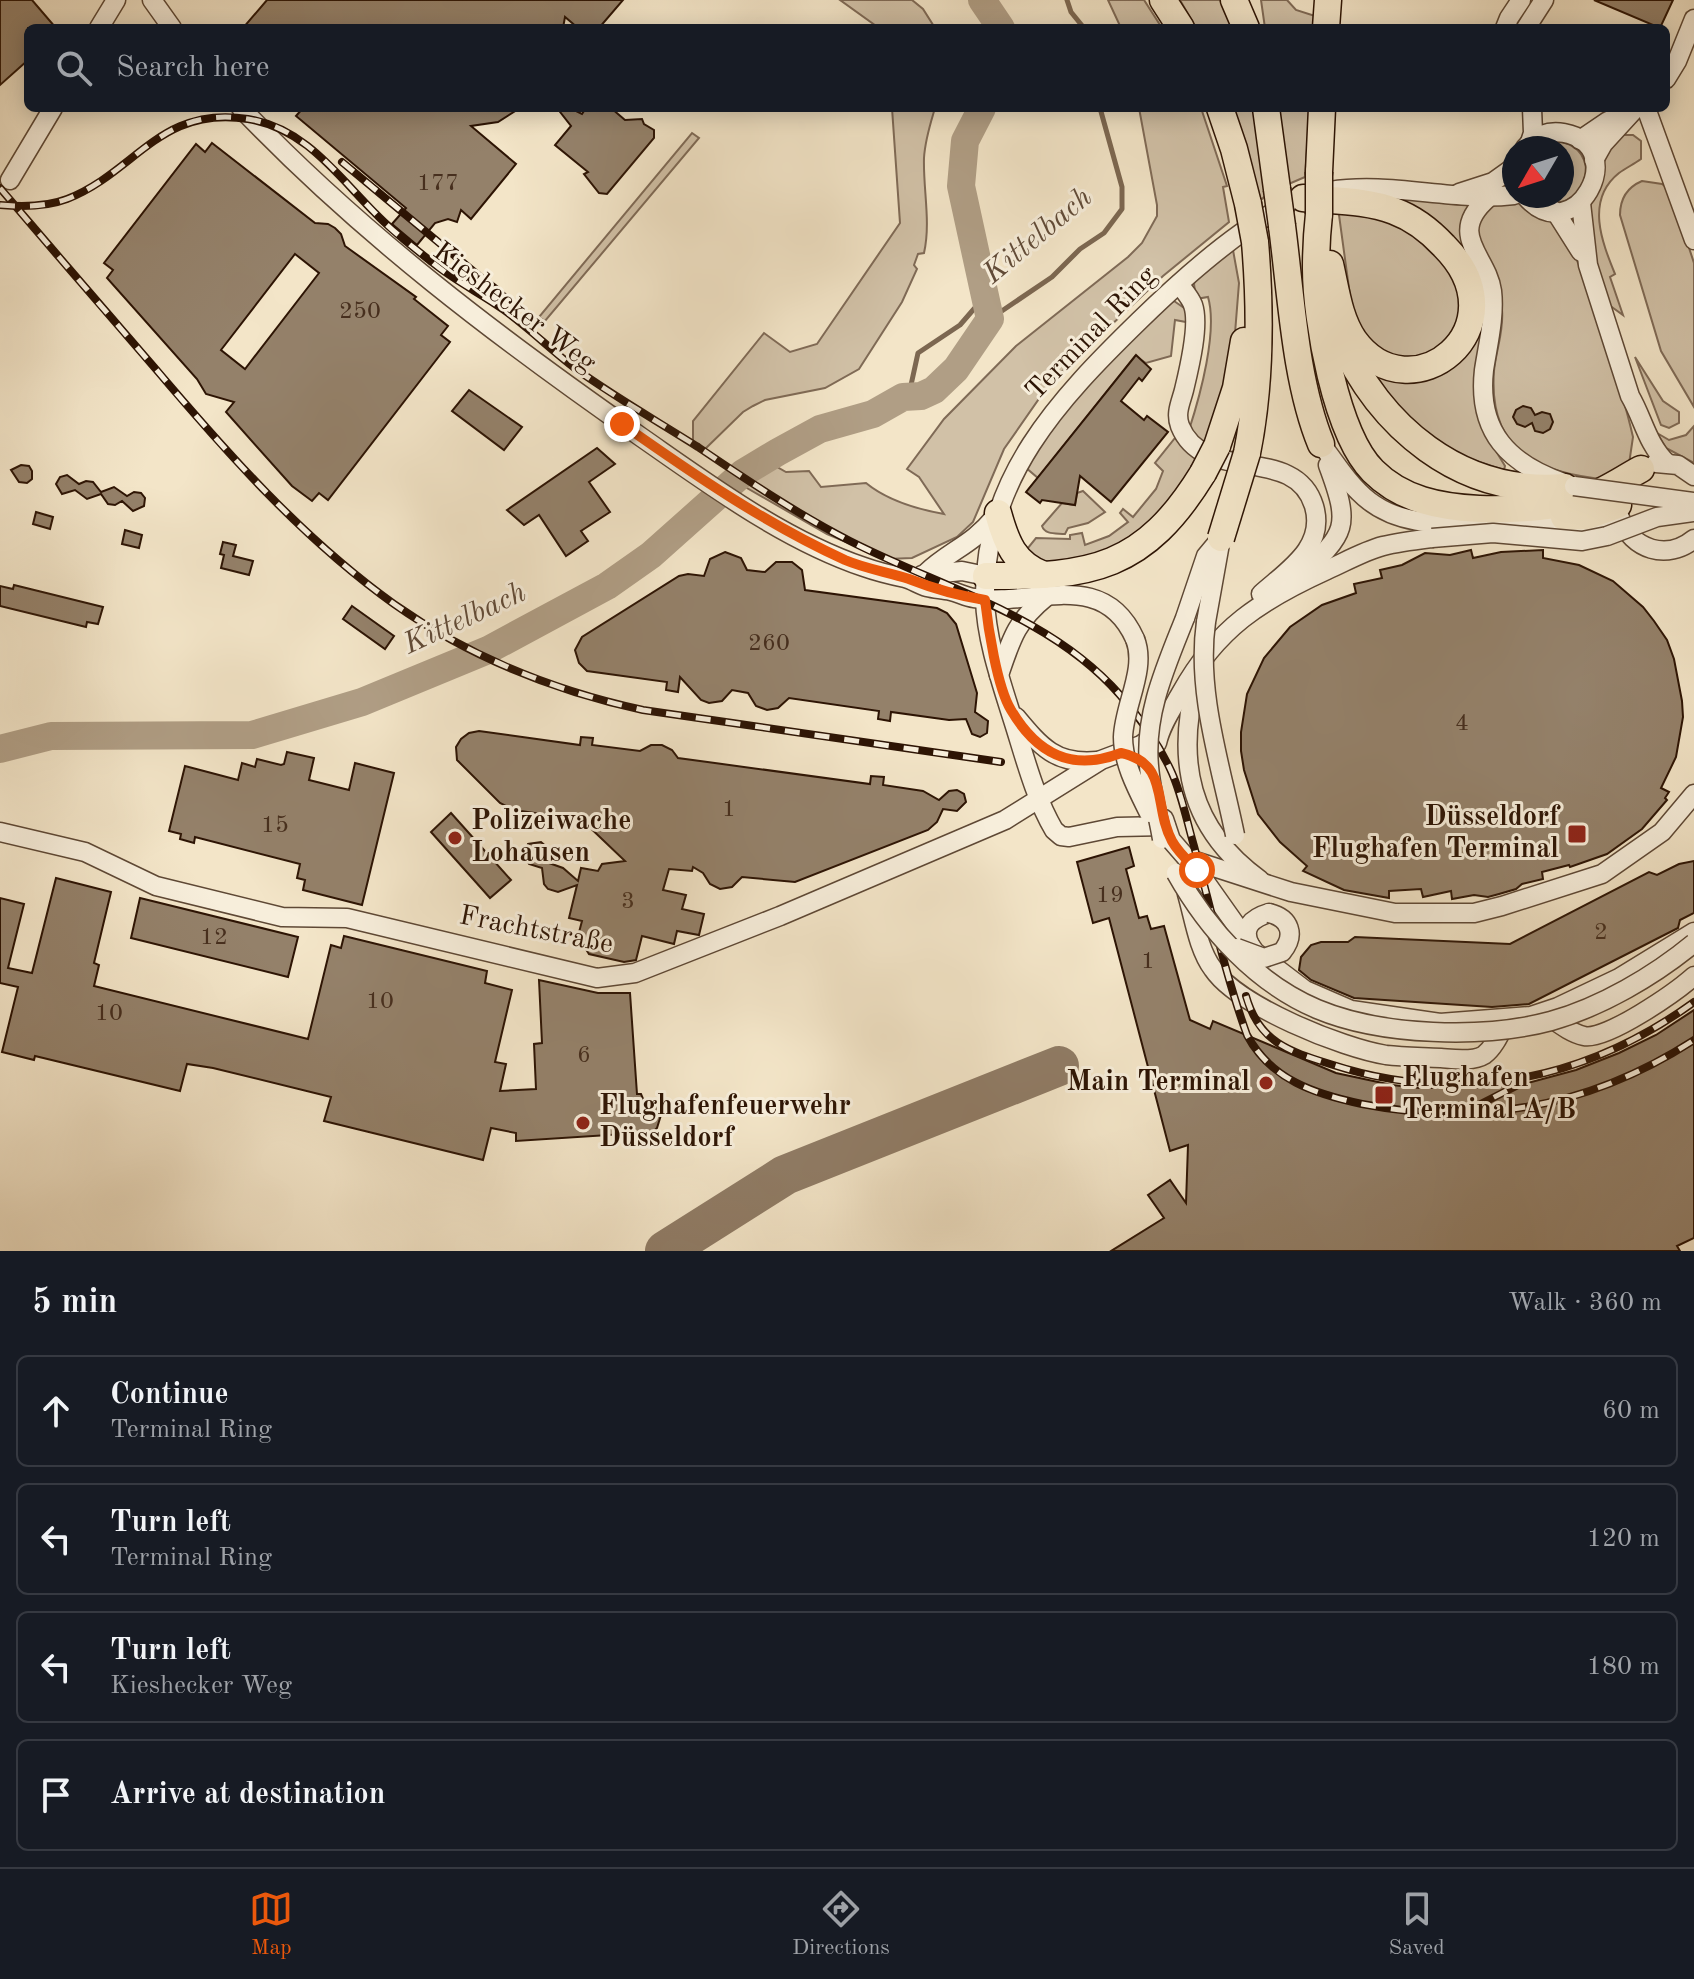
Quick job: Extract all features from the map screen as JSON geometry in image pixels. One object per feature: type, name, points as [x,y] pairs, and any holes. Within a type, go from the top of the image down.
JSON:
[{"type":"highway","points":[[1163,0],[1178,24]]},
{"type":"highway","points":[[1234,0],[1244,24]]},
{"type":"highway","points":[[1256,0],[1259,24]]},
{"type":"highway","points":[[1326,24],[1328,0]]},
{"type":"highway","points":[[1221,112],[1248,204],[1255,242],[1258,289],[1257,377],[1247,453],[1221,538]]},
{"type":"highway","points":[[1267,112],[1303,378],[1321,444]]},
{"type":"highway","points":[[1322,112],[1319,172],[1311,206],[1316,271],[1337,398],[1355,448],[1373,471],[1409,496],[1457,508],[1571,517],[1621,516]]},
{"type":"highway","points":[[1311,206],[1384,207],[1413,220],[1441,243],[1465,273],[1473,302],[1468,331],[1456,348],[1433,365],[1406,369],[1387,366],[1368,355],[1345,322],[1311,206]]},
{"type":"highway","points":[[1311,206],[1335,326],[1365,386],[1393,420],[1430,451],[1464,471],[1494,482],[1539,489],[1574,486]]},
{"type":"highway","points":[[986,588],[1045,586],[1097,568],[1136,548],[1167,522],[1203,473],[1217,446],[1239,374],[1247,310],[1258,289]]},
{"type":"highway","points":[[1505,510],[1579,500],[1651,466]]},
{"type":"highway","points":[[998,513],[1006,543],[1045,586]]},
{"type":"street","points":[[101,24],[116,0]]},
{"type":"street","points":[[152,0],[169,24]]},
{"type":"street","points":[[1507,24],[1509,18],[1529,8]]},
{"type":"street","points":[[1670,72],[1694,19]]},
{"type":"street","points":[[10,180],[51,112]]},
{"type":"street","name":"Kieshecker Weg","points":[[245,112],[306,173],[406,261],[578,393],[707,482],[785,530],[849,562],[917,576],[962,571],[986,588]]},
{"type":"street","points":[[1532,112],[1532,136]]},
{"type":"street","points":[[1544,112],[1561,132],[1580,140],[1594,160],[1595,178],[1581,203],[1565,210],[1544,208]]},
{"type":"street","points":[[1580,140],[1608,121],[1630,112]]},
{"type":"street","points":[[1594,160],[1603,144],[1635,112]]},
{"type":"street","points":[[1639,112],[1694,240]]},
{"type":"street","points":[[1540,136],[1561,132]]},
{"type":"street","name":"Terminal Ring","points":[[1452,195],[1493,182],[1502,176]]},
{"type":"street","name":"Terminal Ring","points":[[1502,196],[1355,189],[1322,193],[1311,206],[1261,221],[1179,284],[1098,361],[1048,416],[1019,462],[998,513],[986,588],[999,675],[1040,799],[1051,824],[1061,836],[1117,827],[1169,839],[1203,865],[1268,886],[1395,913],[1474,913],[1602,874],[1662,832],[1694,794]]},
{"type":"street","points":[[1488,198],[1471,222],[1470,240],[1492,289],[1492,317],[1483,390],[1488,419],[1498,439],[1521,463],[1574,486],[1694,502]]},
{"type":"street","points":[[1581,203],[1588,265],[1630,396],[1651,445],[1651,466]]},
{"type":"street","points":[[1555,211],[1588,265]]},
{"type":"street","points":[[1179,284],[1192,303],[1195,318],[1178,417],[1187,438],[1206,455],[1224,462],[1289,475],[1305,489],[1315,510],[1316,533],[1312,545],[1256,598],[1234,624]]},
{"type":"street","points":[[1321,444],[1361,495],[1389,514],[1408,520],[1466,524],[1510,522],[1582,530],[1621,516]]},
{"type":"street","points":[[1283,590],[1323,555],[1340,531],[1343,517],[1341,496],[1321,444]]},
{"type":"street","points":[[1693,544],[1669,551],[1654,551],[1632,540],[1621,516],[1624,487],[1651,466],[1678,465],[1694,476]]},
{"type":"street","name":"Terminal Ring","points":[[1040,799],[1101,760],[1141,745],[1159,732],[1201,661],[1234,624],[1283,590],[1383,546],[1458,534],[1504,533],[1582,541],[1607,536],[1657,517],[1694,512]]},
{"type":"street","points":[[917,576],[972,542],[998,513]]},
{"type":"street","points":[[1221,538],[1203,652],[1205,693],[1235,835]]},
{"type":"street","name":"Terminal Ring","points":[[1221,538],[1206,556],[1163,676],[1151,716],[1148,764],[1201,945],[1212,969],[1224,982],[1268,1012],[1330,1040],[1386,1055],[1463,1059],[1482,1056],[1494,1044],[1507,1020]]},
{"type":"street","name":"Kieshecker Weg","points":[[917,576],[924,587],[954,591],[986,588]]},
{"type":"street","points":[[999,675],[1016,627],[1045,586],[1102,600],[1121,616],[1135,639],[1139,654],[1124,721],[1123,741],[1135,785],[1169,839]]},
{"type":"street","name":"Terminal Ring","points":[[1201,661],[1187,734],[1190,782],[1202,812],[1222,844],[1244,868],[1268,886]]},
{"type":"street","name":"Terminal Ring","points":[[1010,709],[1047,751],[1080,762],[1101,760]]},
{"type":"street","name":"Terminal Ring","points":[[1159,732],[1156,779],[1184,888],[1223,941],[1259,973],[1317,1009],[1361,1023],[1444,1031],[1514,1027],[1562,1017],[1601,1001],[1650,974],[1694,943]]},
{"type":"street","points":[[1121,753],[1141,760],[1156,779]]},
{"type":"street","name":"Frachtstraße","points":[[0,832],[85,852],[156,886],[282,917],[347,918],[568,972],[610,978],[635,973],[823,898],[1005,820],[1040,799]]},
{"type":"street","name":"Terminal Ring","points":[[1169,839],[1197,870],[1250,945],[1267,963],[1305,990],[1351,1010],[1440,1023],[1507,1020],[1543,1013],[1619,978],[1694,932]]},
{"type":"street","points":[[1223,941],[1264,958],[1282,952],[1290,938],[1290,930],[1281,918],[1269,913],[1261,915],[1248,925],[1246,939],[1250,945]]},
{"type":"street","points":[[1543,1013],[1573,1033],[1586,1037],[1599,1036],[1638,1016],[1694,976]]},
{"type":"street","points":[[1619,978],[1638,1016]]},
{"type":"shaded area","points":[[840,0],[912,0],[923,9],[932,24],[873,24]]},
{"type":"shaded area","points":[[1108,0],[1144,0],[1159,24],[1119,24]]},
{"type":"shaded area","points":[[1180,0],[1220,0],[1232,24],[1194,24]]},
{"type":"shaded area","points":[[1261,0],[1287,0],[1296,10],[1315,16],[1314,24],[1264,24]]},
{"type":"shaded area","points":[[892,112],[934,112],[924,158],[927,229],[924,253],[918,254],[914,265],[917,269],[902,302],[859,369],[825,388],[765,400],[743,412],[702,452],[693,447],[693,421],[764,333],[790,352],[817,344],[900,223]]},
{"type":"shaded area","points":[[1140,112],[1202,112],[1227,186],[1223,187],[1229,222],[1163,276],[1050,383],[1004,449],[973,522],[957,537],[912,558],[887,559],[827,534],[740,484],[770,463],[786,472],[809,471],[821,487],[866,483],[903,503],[944,514],[919,477],[907,469],[944,419],[1016,346],[1142,243],[1157,216]]},
{"type":"shaded area","points":[[1234,112],[1254,112],[1265,196],[1261,200]]},
{"type":"shaded area","points":[[1275,112],[1310,112],[1305,177],[1284,186]]},
{"type":"shaded area","points":[[692,133],[699,138],[545,321],[539,317]]},
{"type":"shaded area","points":[[1623,135],[1633,135],[1641,141],[1641,159],[1619,173],[1609,184],[1602,196],[1599,222],[1615,274],[1610,277],[1623,315],[1609,305],[1591,247],[1590,203],[1600,189],[1604,154],[1614,140]]},
{"type":"shaded area","points":[[1574,149],[1586,167],[1578,192],[1574,195]]},
{"type":"shaded area","points":[[1642,181],[1662,184],[1670,190],[1694,263],[1694,407],[1661,351],[1620,215],[1626,194]]},
{"type":"shaded area","points":[[1404,198],[1471,204],[1462,238],[1469,258],[1463,261],[1399,202]]},
{"type":"shaded area","points":[[1491,205],[1533,208],[1541,212],[1552,219],[1563,233],[1575,257],[1600,321],[1633,437],[1629,464],[1611,480],[1585,477],[1541,465],[1510,440],[1500,422],[1494,399],[1494,371],[1502,325],[1501,301],[1479,247],[1478,222]]},
{"type":"shaded area","points":[[1344,207],[1371,211],[1440,249],[1468,310],[1442,354],[1396,362],[1363,334],[1351,303],[1339,215]]},
{"type":"shaded area","points":[[1233,250],[1239,283],[1232,371],[1205,447],[1189,430],[1209,345],[1211,311],[1208,297],[1196,299],[1194,284],[1196,278]]},
{"type":"shaded area","points":[[1174,301],[1187,310],[1186,322],[1175,320],[1171,356],[1146,363],[1135,356],[1038,478],[1025,467],[1071,398],[1169,302]]},
{"type":"shaded area","points":[[1481,322],[1485,433],[1505,466],[1504,470],[1461,456],[1405,418],[1367,362],[1401,376]]},
{"type":"shaded area","points":[[1635,357],[1663,401],[1679,412],[1679,423],[1669,428],[1661,425]]},
{"type":"shaded area","points":[[1694,426],[1694,463],[1666,448],[1657,433],[1669,440],[1686,435]]},
{"type":"shaded area","points":[[1175,438],[1198,464],[1180,495],[1123,546],[1051,566],[1023,554],[1036,538],[1070,539],[1070,535],[1082,533],[1085,545],[1109,536],[1128,522],[1120,513],[1123,509],[1133,517],[1156,489],[1163,471],[1155,463]]},
{"type":"shaded area","points":[[1083,491],[1105,512],[1088,523],[1068,528],[1065,534],[1043,529],[1042,526],[1062,503],[1075,505],[1077,493]]},
{"type":"building","points":[[0,0],[32,0],[53,24],[24,24],[24,64],[0,85]]},
{"type":"building","points":[[267,0],[623,0],[602,24],[573,24],[565,17],[564,24],[246,24]]},
{"type":"building","points":[[1594,0],[1673,0],[1662,24],[1651,24]]},
{"type":"building","points":[[300,112],[514,112],[498,122],[471,126],[516,164],[471,219],[461,210],[457,222],[448,219],[435,223],[417,245],[392,224],[406,208],[296,116]]},
{"type":"building","points":[[560,112],[616,112],[625,120],[642,119],[654,130],[654,138],[607,194],[599,193],[584,174],[588,172],[555,145],[571,126]]},
{"type":"building","points":[[212,143],[315,223],[335,228],[345,246],[416,297],[414,299],[448,326],[441,335],[450,342],[328,500],[319,493],[312,501],[292,486],[226,412],[234,402],[206,394],[197,379],[107,278],[113,270],[104,263],[196,144],[205,152]],"holes":[[[295,254],[319,273],[245,369],[221,350]]]},
{"type":"building","points":[[488,279],[498,287],[489,298],[479,289]]},
{"type":"building","points":[[1136,355],[1151,369],[1142,381],[1139,378],[1121,401],[1144,420],[1147,416],[1168,432],[1111,502],[1080,476],[1075,505],[1042,500],[1040,503],[1026,492]]},
{"type":"building","points":[[469,390],[522,427],[504,450],[452,411]]},
{"type":"building","points":[[1523,406],[1531,408],[1535,415],[1542,412],[1550,414],[1553,422],[1550,429],[1543,433],[1535,431],[1532,423],[1525,427],[1517,424],[1513,417],[1516,410]]},
{"type":"building","points":[[597,448],[615,464],[589,482],[610,512],[581,531],[588,541],[566,556],[539,515],[524,525],[507,510]]},
{"type":"building","points":[[21,465],[29,466],[32,471],[32,479],[27,483],[19,482],[11,470]]},
{"type":"building","points":[[67,475],[79,484],[93,482],[101,492],[114,487],[127,496],[134,492],[141,493],[145,498],[144,506],[133,511],[122,501],[115,505],[108,504],[101,494],[87,499],[75,490],[62,494],[56,484],[60,477]]},
{"type":"building","points":[[36,512],[53,517],[50,529],[33,524]]},
{"type":"building","points":[[125,530],[142,535],[139,548],[122,544]]},
{"type":"building","points":[[223,542],[236,545],[233,556],[253,561],[249,575],[221,568]]},
{"type":"building","points":[[1471,550],[1473,558],[1501,552],[1543,550],[1543,558],[1579,565],[1613,581],[1654,621],[1667,640],[1674,659],[1682,701],[1683,717],[1676,757],[1661,788],[1669,792],[1665,798],[1667,800],[1642,829],[1607,854],[1570,867],[1542,872],[1543,879],[1499,894],[1452,899],[1451,891],[1423,897],[1421,889],[1389,891],[1389,898],[1344,890],[1303,871],[1307,866],[1280,842],[1258,814],[1241,751],[1247,694],[1264,658],[1290,627],[1322,605],[1356,593],[1354,584],[1382,578],[1380,570],[1402,565],[1425,553],[1450,555]]},
{"type":"building","points":[[725,552],[741,558],[747,570],[765,572],[776,562],[792,562],[802,570],[805,590],[937,608],[947,613],[956,624],[977,693],[975,712],[988,721],[987,733],[980,737],[972,734],[966,719],[949,720],[891,712],[890,721],[878,719],[879,711],[789,698],[778,708],[767,710],[756,706],[748,693],[732,690],[722,701],[709,703],[701,700],[680,677],[678,692],[666,690],[667,682],[587,671],[579,663],[575,650],[582,637],[679,576],[704,576],[710,559]]},
{"type":"building","points":[[14,585],[103,607],[98,624],[87,622],[86,627],[0,606],[0,586],[13,589]]},
{"type":"building","points":[[352,606],[394,636],[385,649],[343,619]]},
{"type":"building","points":[[479,731],[580,745],[581,737],[593,738],[592,745],[640,751],[651,745],[662,745],[672,750],[678,758],[870,784],[871,776],[884,777],[883,785],[923,791],[939,800],[949,791],[957,790],[964,794],[966,802],[957,811],[943,809],[937,822],[928,830],[795,882],[742,877],[732,887],[720,889],[710,884],[703,873],[693,867],[692,871],[669,869],[663,890],[686,895],[682,909],[704,914],[699,935],[677,931],[674,944],[642,936],[636,960],[624,962],[589,954],[578,936],[582,921],[569,918],[577,885],[558,892],[548,889],[544,884],[542,868],[529,864],[524,852],[528,844],[541,842],[548,848],[549,863],[563,868],[578,881],[581,868],[598,871],[602,864],[625,861],[582,820],[514,810],[500,803],[457,760],[456,747],[461,739]]},
{"type":"building","points":[[287,752],[314,758],[309,780],[349,790],[355,763],[394,773],[362,905],[303,890],[305,880],[297,878],[300,864],[195,837],[194,843],[180,839],[181,834],[169,831],[185,766],[238,780],[242,763],[255,767],[257,759],[281,765]]},
{"type":"building","points":[[451,813],[511,880],[490,898],[431,832]]},
{"type":"building","name":"Main Terminal","points":[[1129,847],[1134,866],[1126,869],[1139,918],[1147,916],[1151,929],[1164,926],[1190,1020],[1210,1029],[1213,1021],[1336,1073],[1420,1088],[1524,1084],[1576,1070],[1619,1053],[1656,1035],[1694,1010],[1694,1238],[1677,1246],[1680,1251],[1111,1251],[1164,1218],[1148,1195],[1170,1180],[1186,1203],[1188,1145],[1170,1151],[1109,918],[1093,923],[1077,862]]},
{"type":"building","points":[[1694,861],[1694,913],[1680,920],[1678,928],[1529,1004],[1492,1007],[1354,998],[1311,980],[1299,970],[1301,957],[1311,945],[1348,942],[1355,937],[1510,944],[1649,872],[1657,875],[1679,864]]},
{"type":"building","points":[[56,878],[111,892],[94,963],[99,965],[94,986],[308,1039],[331,945],[341,948],[344,936],[487,971],[485,983],[512,990],[495,1062],[506,1064],[500,1091],[536,1089],[534,1044],[542,1043],[539,980],[598,993],[630,993],[637,1094],[641,1094],[646,1106],[659,1105],[661,1115],[657,1128],[647,1138],[624,1134],[516,1141],[516,1133],[491,1128],[483,1160],[324,1121],[331,1097],[213,1068],[187,1064],[180,1091],[35,1056],[34,1060],[2,1052],[18,987],[0,983],[0,898],[24,904],[8,968],[32,973]]},
{"type":"building","points":[[140,898],[298,937],[288,977],[131,938]]},
{"type":"waterway","name":"Kittelbach","points":[[982,0],[998,24]]},
{"type":"waterway","name":"Kittelbach","points":[[1067,0],[1071,12],[1081,24]]},
{"type":"waterway","name":"Kittelbach","points":[[0,749],[51,736],[252,735],[362,702],[488,650],[607,586],[651,555],[743,473],[820,429],[873,414],[903,397],[921,396],[934,390],[956,369],[990,319],[961,186],[965,141],[980,112]]},
{"type":"waterway","name":"Kittelbach","points":[[990,319],[1052,277],[1080,249],[1104,233],[1122,209],[1122,187],[1101,112]]},
{"type":"waterway","name":"Kittelbach","points":[[903,397],[911,385],[918,353],[960,325],[986,295]]},
{"type":"taxiway","points":[[665,1251],[785,1175],[1059,1066]]},
{"type":"railway","points":[[0,205],[34,206],[67,199],[91,187],[170,131],[192,122],[218,117],[268,124],[287,132],[319,155],[388,226],[433,263],[504,310],[576,369],[606,389],[830,531],[993,606],[1061,644],[1092,667],[1120,695],[1149,732],[1167,762],[1182,800],[1225,965],[1247,1035],[1268,1063],[1296,1083],[1345,1100],[1406,1111],[1492,1111],[1576,1095],[1616,1081],[1694,1040]]},
{"type":"railway","points":[[342,162],[514,305]]},
{"type":"railway","points":[[0,188],[209,431],[267,493],[360,578],[422,623],[482,655],[545,682],[643,710],[1001,762]]},
{"type":"railway","points":[[1246,996],[1259,1024],[1288,1049],[1378,1077],[1426,1083],[1473,1084],[1520,1078],[1565,1067],[1609,1051],[1652,1029],[1694,1002]]},
{"type":"railway","points":[[1467,1111],[1520,1084]]},
{"type":"place","name":"Düsseldorf Flughafen Terminal","points":[[1577,834]]},
{"type":"place","name":"Polizeiwache Lohausen","points":[[455,838]]},
{"type":"place","name":"Main Terminal","points":[[1266,1083]]},
{"type":"place","name":"Flughafen Terminal A/B","points":[[1384,1095]]},
{"type":"place","name":"Flughafenfeuerwehr Düsseldorf","points":[[583,1123]]},
{"type":"route","points":[[622,424],[761,516],[849,562],[909,579],[924,587],[985,600],[994,656],[1010,709],[1035,741],[1064,759],[1080,762],[1101,760],[1121,753],[1141,760],[1156,779],[1171,840],[1197,870]]}]
